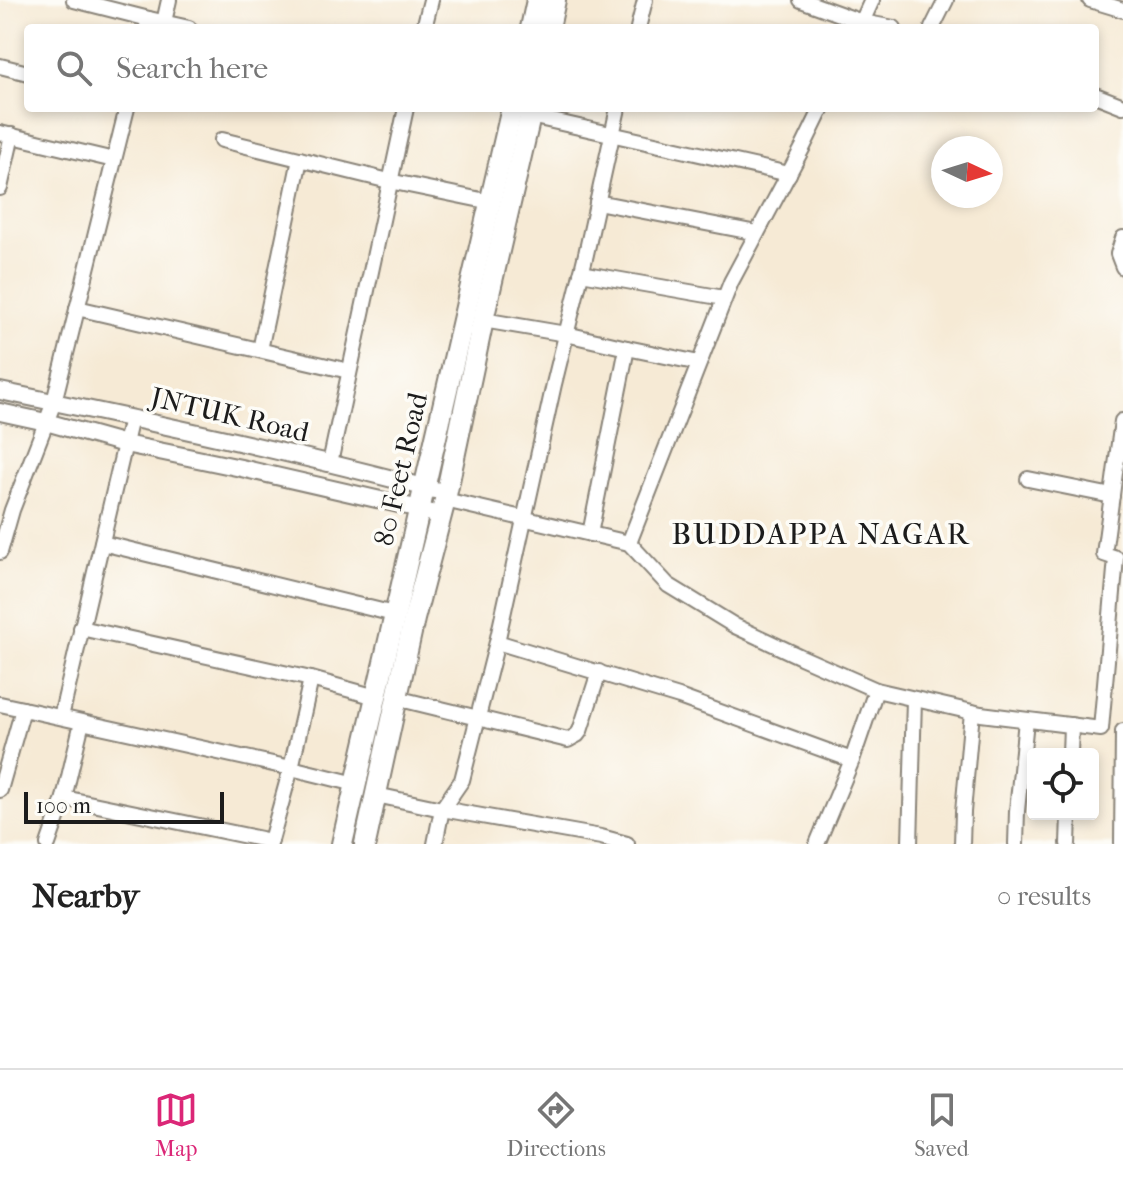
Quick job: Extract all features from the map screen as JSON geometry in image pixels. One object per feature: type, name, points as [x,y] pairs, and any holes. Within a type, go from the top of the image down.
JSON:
[{"type":"main road","points":[[532,24],[537,0]]},
{"type":"main road","points":[[550,24],[555,0]]},
{"type":"main road","name":"80 Feet Road","points":[[365,844],[376,795],[394,614],[491,202],[522,112]]},
{"type":"main road","name":"80 Feet Road","points":[[342,844],[356,784],[414,619],[444,503],[523,112]]},
{"type":"street","points":[[74,0],[153,23],[169,0]]},
{"type":"street","points":[[425,24],[431,0]]},
{"type":"street","points":[[639,24],[645,0]]},
{"type":"street","points":[[801,0],[858,24]]},
{"type":"street","points":[[860,24],[872,0]]},
{"type":"street","points":[[934,24],[946,0]]},
{"type":"street","points":[[1090,0],[1123,10]]},
{"type":"street","points":[[0,66],[24,72]]},
{"type":"street","points":[[1099,97],[1123,106]]},
{"type":"street","points":[[0,552],[6,509],[54,402],[126,112]]},
{"type":"street","points":[[330,463],[405,112]]},
{"type":"street","points":[[530,112],[789,174]]},
{"type":"street","points":[[435,844],[442,809],[462,780],[497,642],[617,112]]},
{"type":"street","points":[[629,543],[731,282],[820,112]]},
{"type":"street","points":[[0,188],[6,134],[114,160]]},
{"type":"street","points":[[222,140],[389,181],[491,202]]},
{"type":"street","points":[[260,350],[300,159]]},
{"type":"street","points":[[597,202],[757,233]]},
{"type":"street","points":[[1123,238],[1118,254],[1123,267]]},
{"type":"street","points":[[581,273],[724,298]]},
{"type":"street","points":[[77,308],[349,371]]},
{"type":"street","points":[[483,320],[566,334],[699,363]]},
{"type":"street","points":[[590,534],[627,348]]},
{"type":"street","name":"JNTUK Road","points":[[0,391],[330,463],[425,488],[444,503]]},
{"type":"street","name":"JNTUK Road","points":[[0,412],[125,444],[420,509],[444,503]]},
{"type":"street","points":[[1101,729],[1116,558],[1104,554],[1123,417]]},
{"type":"street","points":[[61,717],[131,418]]},
{"type":"street","points":[[1028,479],[1112,496]]},
{"type":"street","points":[[444,503],[629,543],[668,585],[735,626],[876,690],[972,712],[1123,731],[1122,844]]},
{"type":"street","points":[[102,543],[394,614]]},
{"type":"street","points":[[81,628],[478,717],[563,740],[573,739],[580,731],[599,672]]},
{"type":"street","points":[[497,642],[679,697],[852,760]]},
{"type":"street","points":[[64,798],[215,837],[270,842],[311,679]]},
{"type":"street","points":[[817,844],[852,760],[876,690]]},
{"type":"street","points":[[910,844],[914,699]]},
{"type":"street","points":[[0,704],[356,784]]},
{"type":"street","points":[[0,790],[23,709]]},
{"type":"street","points":[[962,844],[972,712]]},
{"type":"street","points":[[1016,844],[1026,720]]},
{"type":"street","points":[[48,844],[64,798],[82,722]]},
{"type":"street","points":[[1070,748],[1071,725]]},
{"type":"street","points":[[376,795],[627,844]]},
{"type":"street","points":[[1068,844],[1069,820]]},
{"type":"district","name":"BUDDAPPA NAGAR","points":[[821,534]]}]
